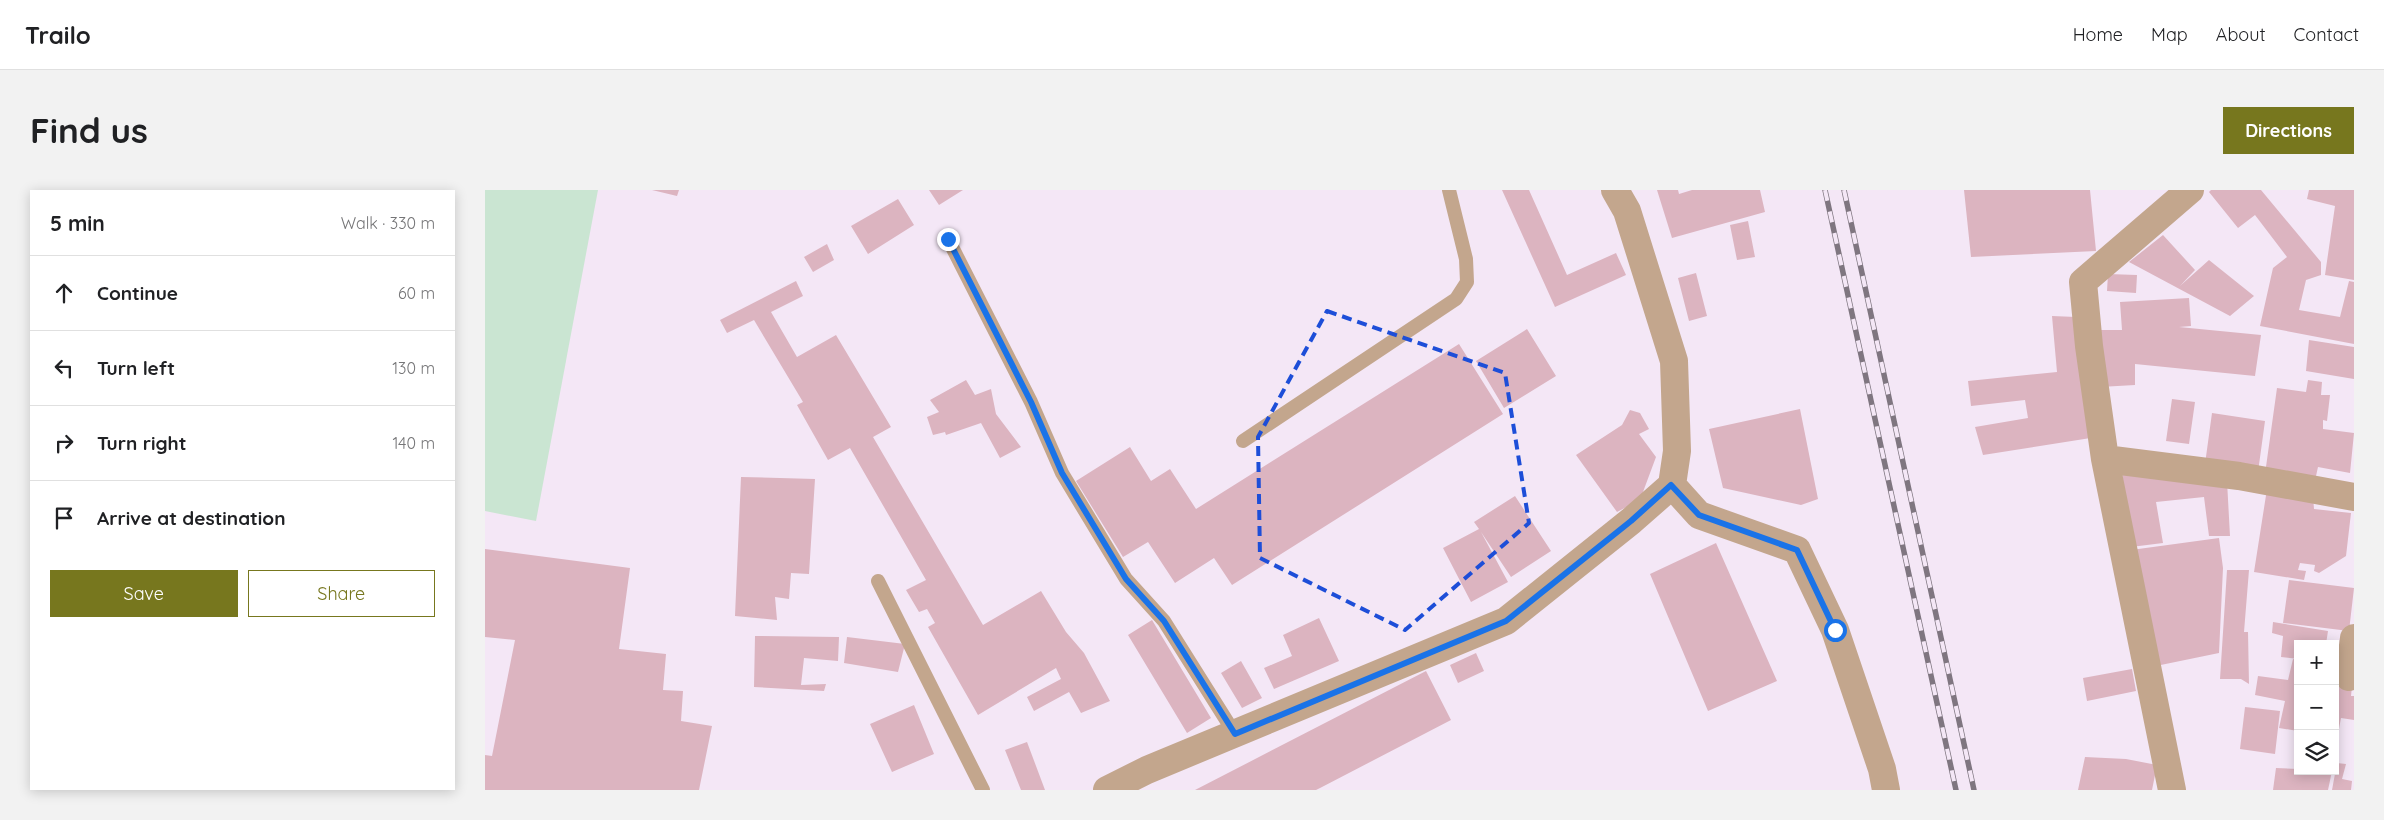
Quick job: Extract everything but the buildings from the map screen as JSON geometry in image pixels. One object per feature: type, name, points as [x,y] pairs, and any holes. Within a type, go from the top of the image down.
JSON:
[{"type":"street","points":[[1107,790],[1147,770],[1506,621],[1631,521],[1671,485],[1677,451],[1674,360],[1627,211],[1615,190]]},
{"type":"street","points":[[2172,790],[2105,459],[2089,346],[2083,282],[2190,190]]},
{"type":"street","points":[[2105,459],[2239,476],[2354,497]]},
{"type":"street","points":[[1671,485],[1699,515],[1797,550],[1835,630],[1882,769],[1886,790]]},
{"type":"street","points":[[2349,677],[2354,638]]},
{"type":"lane","points":[[1243,442],[1456,299],[1467,282],[1466,259],[1449,190]]},
{"type":"lane","points":[[948,239],[1031,402],[1062,473],[1126,579],[1164,621],[1235,734]]},
{"type":"lane","points":[[878,581],[983,790]]},
{"type":"highlighted area","points":[[1327,311],[1505,373],[1529,523],[1405,630],[1260,558],[1258,437]]},
{"type":"green space","points":[[485,190],[598,190],[536,521],[485,511]]},
{"type":"railway","points":[[1825,190],[1956,790]]},
{"type":"railway","points":[[1844,190],[1974,790]]},
{"type":"route","points":[[948,239],[1031,402],[1062,473],[1126,579],[1164,621],[1235,734],[1506,621],[1631,521],[1671,485],[1699,515],[1797,550],[1835,630]]}]
